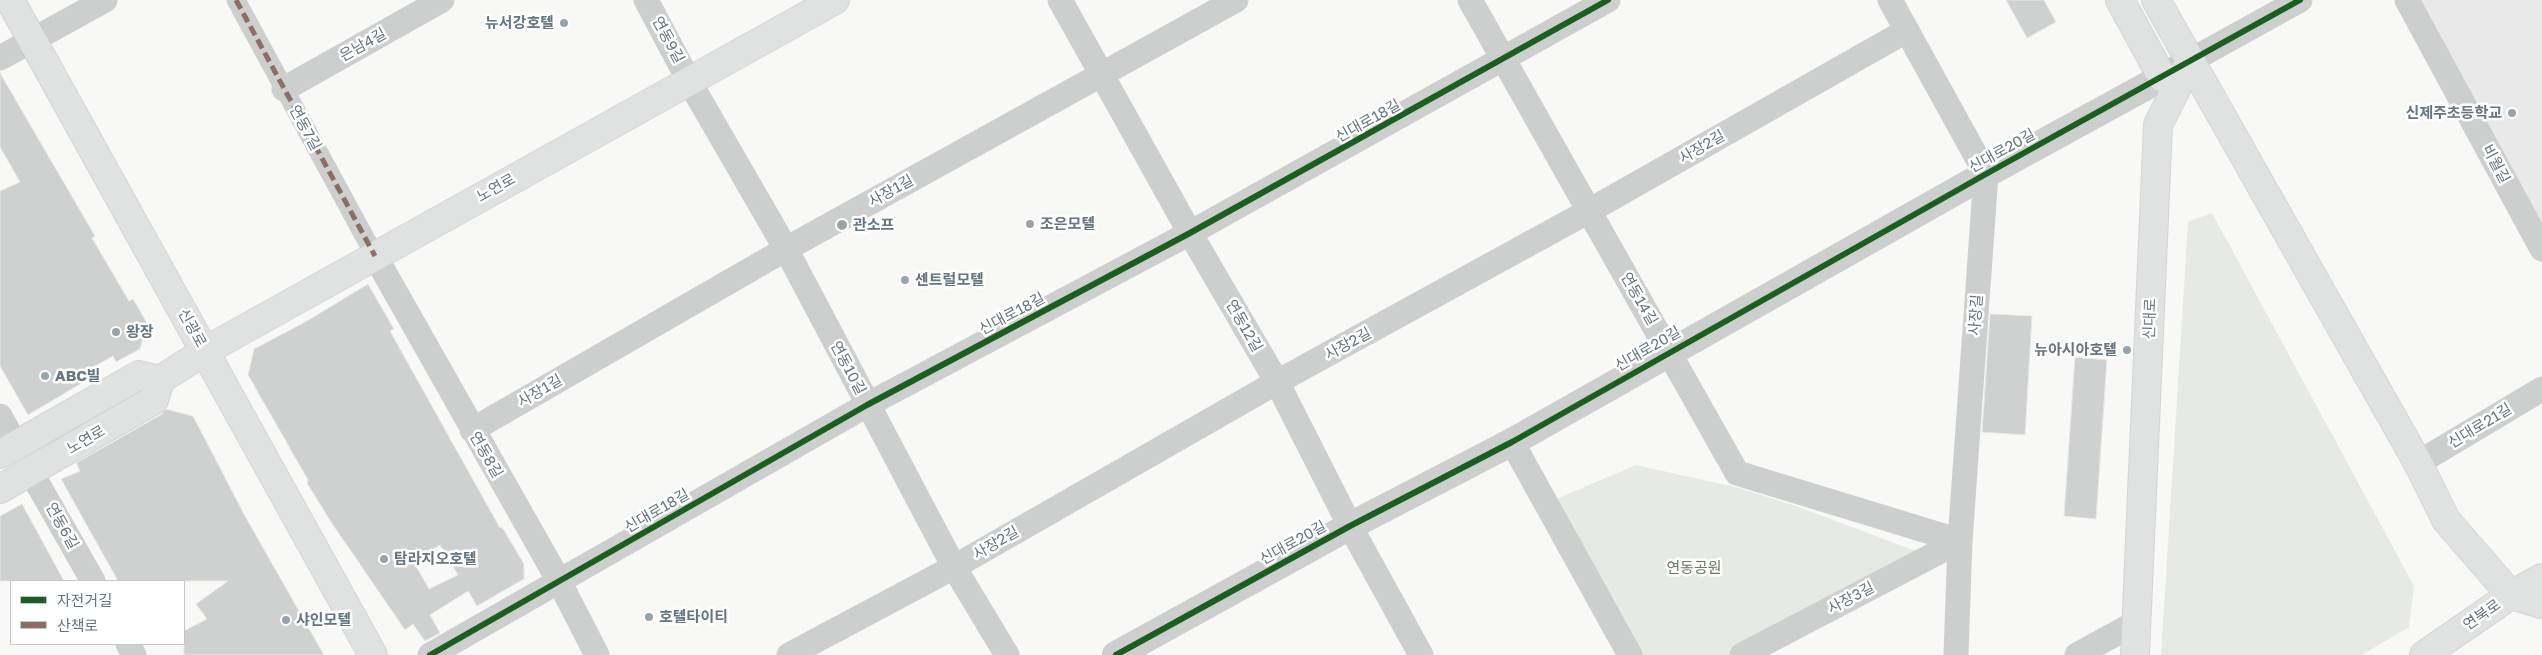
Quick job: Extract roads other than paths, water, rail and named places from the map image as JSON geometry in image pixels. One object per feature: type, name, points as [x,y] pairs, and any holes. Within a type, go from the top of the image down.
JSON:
[{"type":"main road","name":"신광로","points":[[10,0],[373,655]]},
{"type":"main road","name":"노연로","points":[[0,489],[154,400],[160,380],[204,350],[834,0]]},
{"type":"main road","points":[[2120,0],[2162,77]]},
{"type":"main road","points":[[2156,0],[2418,462],[2446,520],[2511,595],[2542,604]]},
{"type":"main road","name":"신대로","points":[[2135,655],[2158,125],[2190,61]]},
{"type":"main road","name":"노연로","points":[[8,449],[139,375],[160,380]]},
{"type":"main road","name":"연북로","points":[[2424,655],[2511,595],[2542,578]]},
{"type":"street","points":[[0,58],[105,0]]},
{"type":"street","name":"연동7길","points":[[236,0],[375,256]]},
{"type":"street","name":"은남4길","points":[[284,89],[442,0]]},
{"type":"street","name":"연동9길","points":[[646,0],[689,81]]},
{"type":"street","name":"연동12길","points":[[1060,0],[1190,233],[1277,382],[1350,526],[1421,655]]},
{"type":"street","name":"사장1길","points":[[472,430],[786,250],[1236,0]]},
{"type":"street","name":"연동14길","points":[[1470,0],[1737,473],[1960,541]]},
{"type":"street","name":"신대로18길","points":[[430,655],[867,405],[1190,233],[1608,0]]},
{"type":"street","points":[[1890,0],[1986,174]]},
{"type":"street","points":[[2190,61],[2300,0]]},
{"type":"street","name":"비월길","points":[[2407,0],[2542,249]]},
{"type":"street","name":"사장2길","points":[[789,655],[954,567],[1277,382],[1589,211],[1906,31]]},
{"type":"street","name":"신대로20길","points":[[1116,655],[1350,526],[1512,442],[1669,352],[2190,61]]},
{"type":"street","name":"연동10길","points":[[689,81],[786,250],[954,567],[1007,655]]},
{"type":"street","name":"사장길","points":[[1956,655],[1960,541],[1986,174]]},
{"type":"street","name":"연동8길","points":[[375,256],[559,581],[597,655]]},
{"type":"street","name":"신대로21길","points":[[2418,462],[2542,389]]},
{"type":"street","points":[[0,416],[8,449]]},
{"type":"street","points":[[1512,442],[1630,655]]},
{"type":"street","name":"연동6길","points":[[31,472],[91,580]]},
{"type":"street","name":"사장3길","points":[[1742,655],[1960,541]]},
{"type":"street","points":[[2077,655],[2137,622]]},
{"type":"place","name":"뉴서강호텔","points":[[564,23]]},
{"type":"place","name":"신제주초등학교","points":[[2512,113]]},
{"type":"place","name":"조은모텔","points":[[1030,224]]},
{"type":"place","name":"관소프","points":[[842,225]]},
{"type":"place","name":"센트럴모텔","points":[[905,280]]},
{"type":"place","name":"왕장","points":[[116,332]]},
{"type":"place","name":"뉴아시아호텔","points":[[2127,350]]},
{"type":"place","name":"ABC빌","points":[[45,376]]},
{"type":"place","name":"탐라지오호텔","points":[[384,559]]},
{"type":"place","name":"호텔타이티","points":[[649,617]]},
{"type":"place","name":"샤인모텔","points":[[286,620]]},
{"type":"park label","name":"연동공원","points":[[1694,568]]}]
